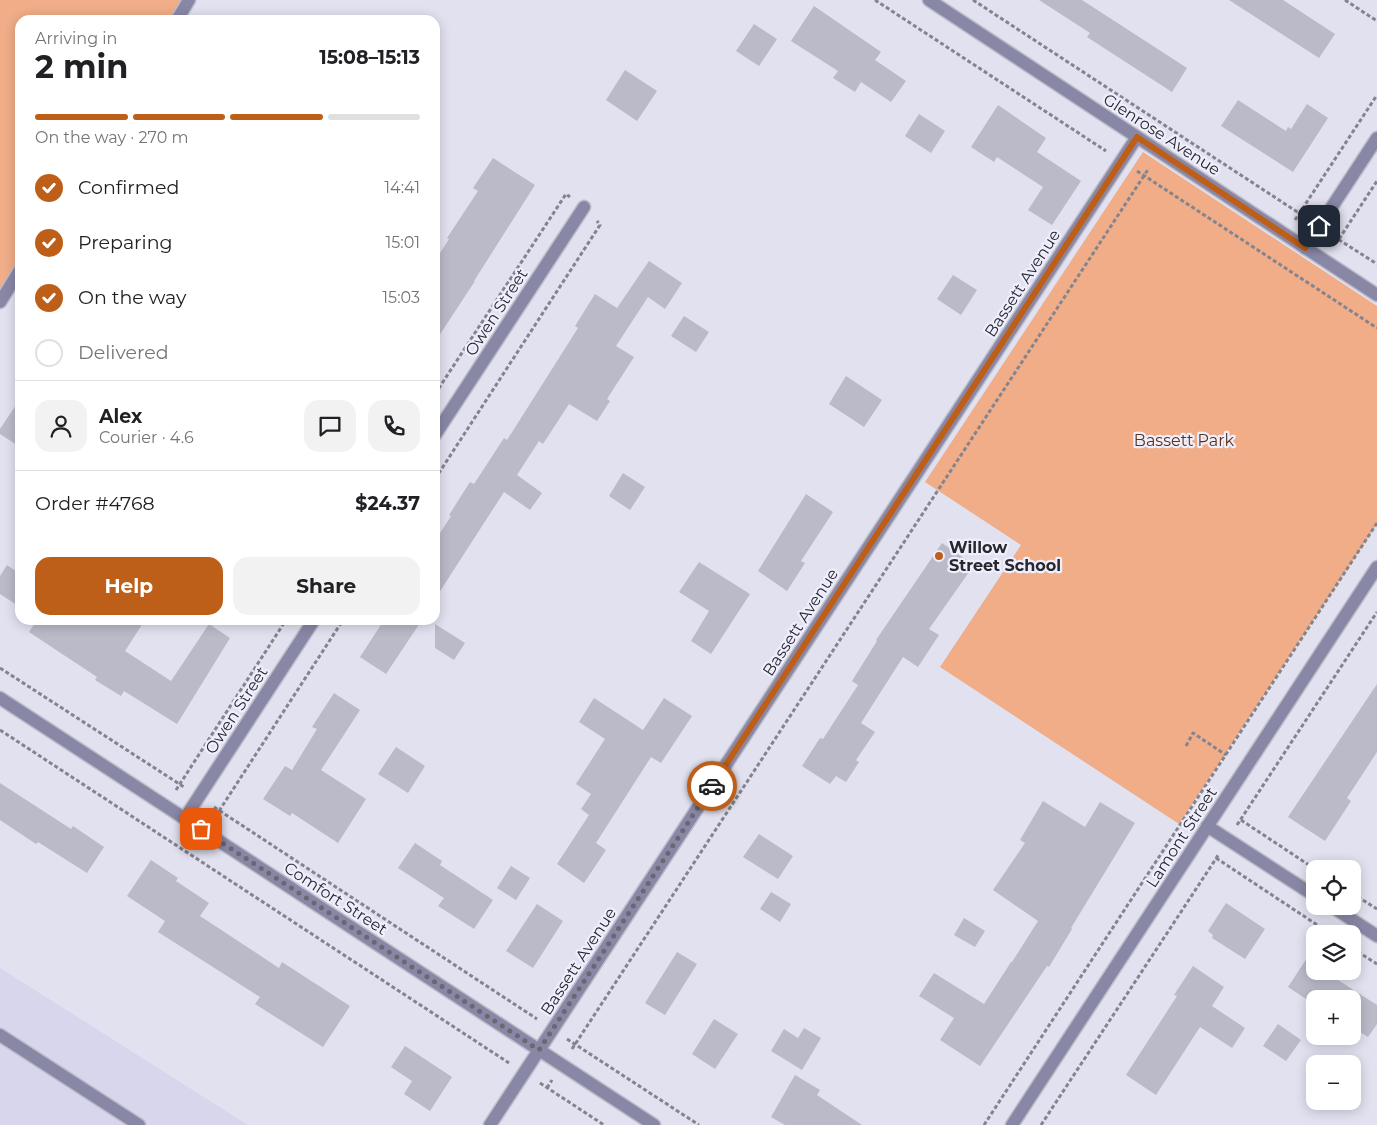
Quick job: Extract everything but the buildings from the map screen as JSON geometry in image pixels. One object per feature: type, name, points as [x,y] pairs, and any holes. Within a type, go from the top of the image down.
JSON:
[{"type":"street","points":[[180,15],[189,0]]},
{"type":"street","name":"Glenrose Avenue","points":[[928,0],[1377,295]]},
{"type":"street","name":"Bassett Avenue","points":[[490,1125],[1137,137]]},
{"type":"street","points":[[1305,248],[1377,138]]},
{"type":"street","name":"Owen Street","points":[[440,427],[584,207]]},
{"type":"street","points":[[0,302],[15,278]]},
{"type":"street","name":"Lamont Street","points":[[1012,1125],[1377,567]]},
{"type":"street","name":"Owen Street","points":[[185,818],[311,625]]},
{"type":"street","name":"Comfort Street","points":[[0,698],[654,1125]]},
{"type":"street","points":[[1207,826],[1306,890]]},
{"type":"street","points":[[1345,915],[1377,936]]},
{"type":"street","points":[[0,1035],[139,1125]]},
{"type":"path","points":[[973,0],[1377,264]]},
{"type":"path","points":[[1345,0],[1377,21]]},
{"type":"path","points":[[1286,235],[1377,95]]},
{"type":"path","points":[[547,1088],[1160,152]]},
{"type":"path","points":[[1339,239],[1377,181]]},
{"type":"path","points":[[984,1125],[1377,523]]},
{"type":"path","points":[[1041,1125],[1377,612]]},
{"type":"path","points":[[155,831],[179,784],[283,625]]},
{"type":"path","points":[[219,811],[340,625]]},
{"type":"path","points":[[0,668],[699,1125]]},
{"type":"path","points":[[0,730],[604,1125]]},
{"type":"path","points":[[1186,746],[1194,733],[1226,755]]},
{"type":"path","points":[[1240,820],[1306,863]]},
{"type":"path","points":[[1216,858],[1317,925]]},
{"type":"path","points":[[1361,899],[1377,909]]},
{"type":"path","points":[[1361,954],[1377,964]]},
{"type":"shaded area","points":[[0,968],[248,1125],[0,1125]]},
{"type":"green space","points":[[0,0],[189,0],[180,15],[15,15],[15,278],[0,302]]},
{"type":"green space","name":"Bassett Park","points":[[1143,152],[1377,306],[1377,524],[1179,824],[940,667],[1021,545],[925,482]]},
{"type":"way so far","points":[[201,829],[539,1050],[712,786]]},
{"type":"place","name":"Willow Street School","points":[[939,556]]},
{"type":"route","points":[[712,786],[1137,137],[1305,248],[1319,226]]}]
